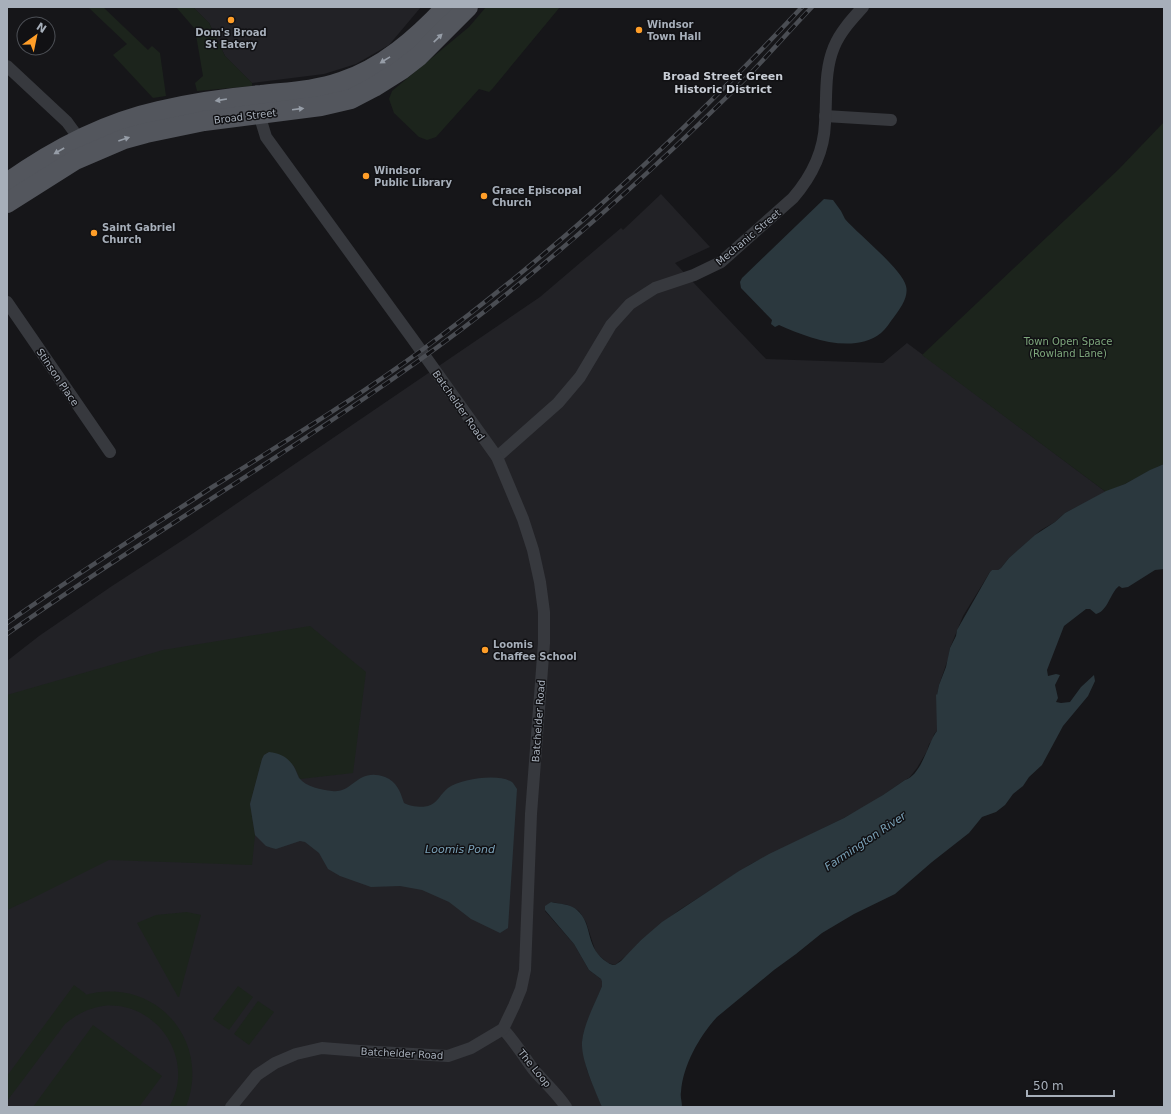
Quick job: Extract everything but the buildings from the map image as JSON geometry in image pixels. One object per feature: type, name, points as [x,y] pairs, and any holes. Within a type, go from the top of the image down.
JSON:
[{"type":"main road","name":"Broad Street","points":[[413,50],[419,35],[446,7]]},
{"type":"main road","name":"Broad Street","points":[[7,183],[23,172],[85,147],[204,121],[300,90],[370,80],[413,50],[468,7]]},
{"type":"main road","name":"Broad Street","points":[[7,203],[52,173],[75,160],[85,147]]},
{"type":"street","name":"Mechanic Street","points":[[497,457],[567,393],[585,370],[611,325],[630,304],[655,288],[694,275],[721,262],[793,198],[802,188],[816,164],[821,150],[824,136],[827,75],[833,50],[844,29],[863,7]]},
{"type":"street","points":[[7,66],[67,122],[85,147]]},
{"type":"street","name":"Batchelder Road","points":[[231,1107],[257,1075],[275,1063],[296,1054],[322,1048],[448,1056],[471,1048],[503,1029],[521,989],[524,970],[532,814],[544,643],[544,612],[540,582],[533,550],[523,519],[497,457],[266,137],[260,104]]},
{"type":"street","points":[[825,116],[890,120]]},
{"type":"street","name":"Stinson Place","points":[[7,302],[110,452]]},
{"type":"street","name":"The Loop","points":[[503,1029],[512,1038],[534,1069],[560,1098],[566,1107]]},
{"type":"shaded area","points":[[193,7],[421,7],[389,45],[356,64],[324,74],[252,83],[225,56],[209,23]]},
{"type":"shaded area","name":"Loomis Chaffee School","points":[[661,194],[710,247],[675,263],[766,359],[883,363],[907,343],[1106,492],[1065,513],[1055,522],[1041,530],[1009,558],[1001,568],[990,572],[963,616],[950,648],[937,695],[937,731],[934,734],[933,740],[929,744],[927,751],[917,768],[909,778],[873,802],[751,864],[678,911],[641,940],[631,952],[615,965],[608,963],[596,953],[586,922],[579,911],[568,905],[551,902],[545,911],[574,944],[589,970],[601,979],[602,982],[602,986],[587,1024],[582,1044],[587,1070],[602,1107],[7,1107],[7,661],[39,636],[112,586],[186,538],[540,297],[621,228],[623,230]]},
{"type":"green space","points":[[88,7],[103,7],[148,50],[152,46],[160,53],[166,96],[153,98],[113,55],[127,44]]},
{"type":"green space","points":[[176,7],[193,7],[209,23],[225,56],[252,83],[252,86],[197,91],[195,83],[203,76],[195,29]]},
{"type":"green space","points":[[486,7],[560,7],[489,92],[479,89],[436,137],[427,140],[419,137],[394,113],[389,99],[392,91],[469,27]]},
{"type":"green space","name":"Town Open Space (Rowland Lane)","points":[[1164,122],[1164,464],[1106,492],[922,355],[1119,169]]},
{"type":"green space","points":[[310,626],[366,672],[353,773],[300,779],[294,766],[269,752],[264,755],[262,759],[250,804],[255,835],[252,865],[109,860],[7,910],[7,695],[163,650]]},
{"type":"green space","points":[[187,912],[201,915],[178,997],[137,923],[156,915]]},
{"type":"green space","points":[[74,985],[86,994],[85,995],[111,992],[134,995],[155,1004],[172,1019],[184,1037],[191,1059],[192,1082],[186,1107],[169,1107],[176,1089],[178,1071],[175,1053],[167,1037],[155,1023],[140,1013],[122,1007],[103,1006],[82,1012],[65,1024],[7,1101],[7,1076]]},
{"type":"green space","points":[[238,986],[253,997],[229,1030],[213,1019]]},
{"type":"green space","points":[[258,1001],[274,1012],[249,1045],[234,1034]]},
{"type":"green space","points":[[93,1025],[162,1076],[139,1107],[33,1107]]},
{"type":"water","points":[[824,199],[833,200],[845,219],[897,270],[906,286],[907,290],[905,299],[899,310],[883,331],[870,340],[844,344],[803,335],[779,325],[775,327],[771,324],[772,320],[741,288],[740,282],[742,278]]},
{"type":"water","name":"Farmington River","points":[[1164,464],[1164,569],[1155,570],[1128,587],[1122,588],[1119,586],[1113,593],[1106,606],[1100,612],[1096,614],[1090,609],[1086,609],[1064,626],[1047,670],[1048,676],[1056,674],[1060,675],[1055,685],[1058,698],[1056,702],[1070,702],[1081,687],[1094,675],[1095,681],[1088,696],[1063,726],[1042,765],[1029,777],[1023,786],[1013,794],[1005,805],[996,812],[982,817],[969,833],[895,894],[854,914],[822,933],[717,1017],[698,1042],[685,1072],[682,1082],[682,1107],[602,1107],[586,1066],[582,1042],[585,1028],[602,986],[602,982],[601,979],[589,970],[574,944],[545,910],[545,906],[551,902],[568,905],[577,910],[585,922],[591,941],[598,954],[607,962],[615,965],[662,922],[739,871],[769,854],[844,818],[911,777],[920,765],[937,731],[936,694],[937,695],[946,667],[950,648],[956,636],[957,630],[990,572],[1001,568],[1009,558],[1035,535],[1055,522],[1065,513],[1106,491],[1125,484]]},
{"type":"water","name":"Loomis Pond","points":[[269,752],[277,753],[286,758],[294,767],[299,778],[314,788],[328,791],[339,791],[345,789],[361,778],[368,775],[376,775],[385,777],[392,781],[399,791],[404,803],[416,806],[425,807],[431,805],[448,788],[470,780],[480,778],[498,778],[506,779],[512,782],[517,789],[508,928],[500,933],[471,919],[449,902],[422,890],[400,886],[371,887],[340,876],[328,869],[319,853],[305,842],[300,841],[276,849],[266,846],[255,835],[250,804],[262,759],[264,755]]},
{"type":"railway","points":[[7,623],[110,553],[348,401],[426,347],[477,308],[575,228],[622,186],[714,98],[802,7]]},
{"type":"railway","points":[[7,634],[108,565],[364,399],[459,331],[503,297],[588,226],[670,152],[749,75],[812,7]]},
{"type":"place","name":"Dom's Broad St Eatery","points":[[231,20]]},
{"type":"place","name":"Windsor Town Hall","points":[[639,30]]},
{"type":"place","name":"Windsor Public Library","points":[[366,176]]},
{"type":"place","name":"Grace Episcopal Church","points":[[484,196]]},
{"type":"place","name":"Saint Gabriel Church","points":[[94,233]]},
{"type":"place","name":"Loomis Chaffee School","points":[[485,650]]},
{"type":"district","name":"Broad Street Green Historic District","points":[[723,82]]}]
